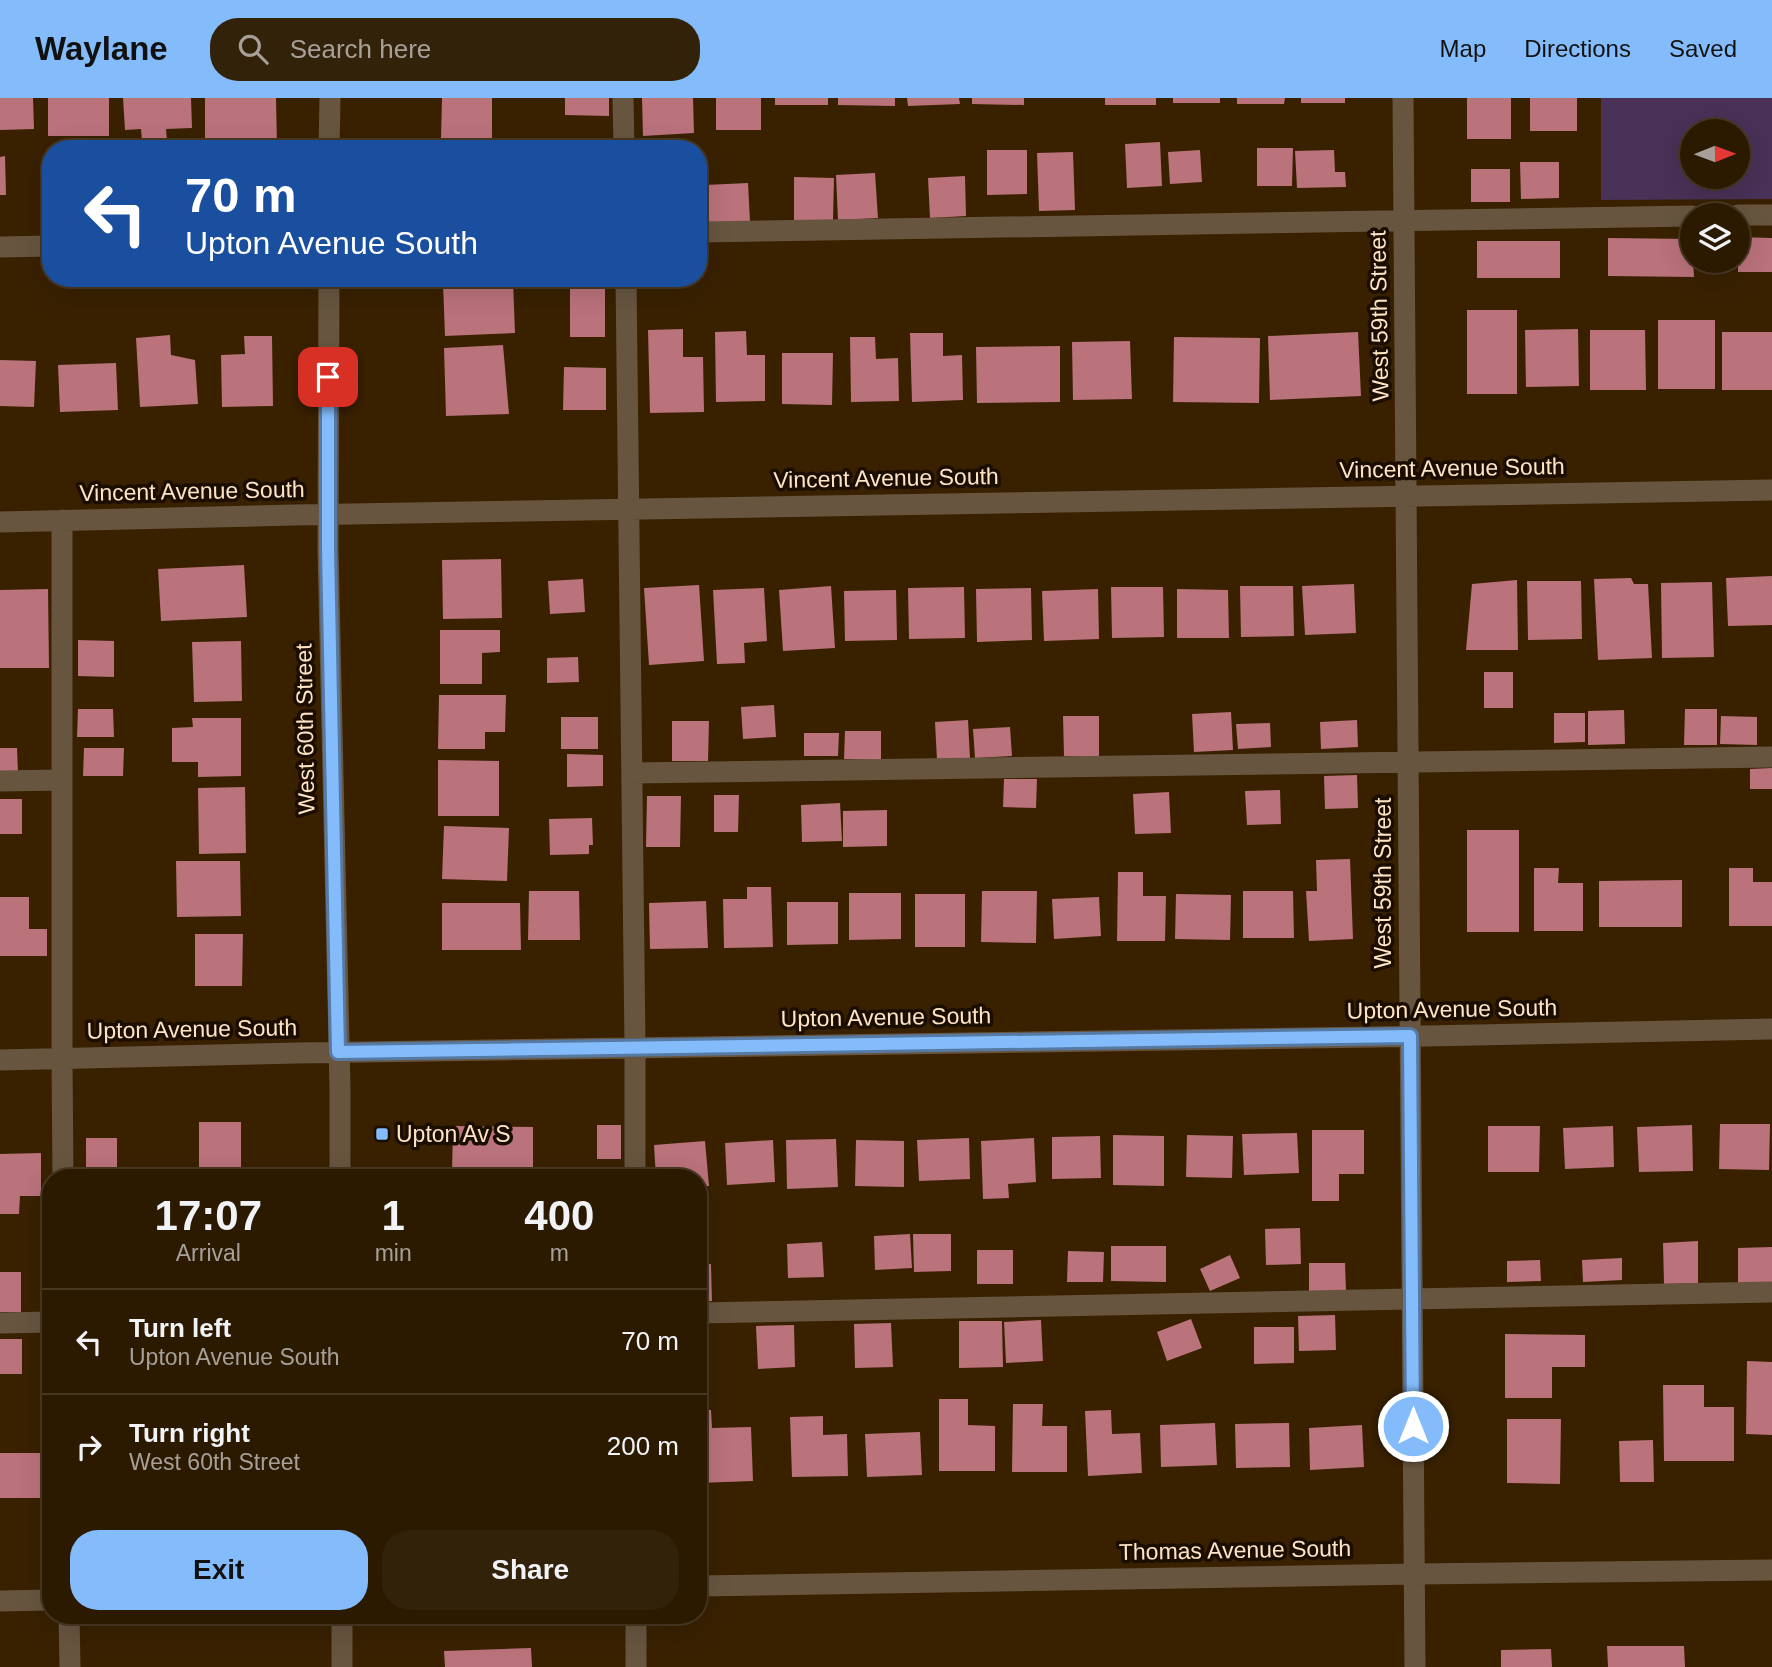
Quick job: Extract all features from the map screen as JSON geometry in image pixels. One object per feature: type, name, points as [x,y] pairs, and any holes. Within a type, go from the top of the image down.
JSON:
[{"type":"street","points":[[329,140],[330,98]]},
{"type":"street","points":[[624,98],[624,140]]},
{"type":"street","name":"West 59th Street","points":[[1404,98],[1415,1667]]},
{"type":"street","points":[[1750,215],[1772,215]]},
{"type":"street","points":[[707,232],[1680,216]]},
{"type":"street","points":[[0,247],[42,246]]},
{"type":"street","name":"West 60th Street","points":[[329,287],[328,514],[340,1169]]},
{"type":"street","points":[[626,287],[635,1169]]},
{"type":"street","name":"Vincent Avenue South","points":[[0,522],[1772,490]]},
{"type":"street","points":[[62,520],[63,1169]]},
{"type":"street","points":[[632,773],[1772,757]]},
{"type":"street","points":[[0,781],[62,780]]},
{"type":"street","name":"Upton Avenue South","points":[[0,1060],[1772,1029]]},
{"type":"street","points":[[707,1313],[1772,1292]]},
{"type":"street","points":[[0,1323],[42,1322]]},
{"type":"street","name":"Thomas Avenue South","points":[[707,1586],[1772,1570]]},
{"type":"street","points":[[0,1601],[42,1600]]},
{"type":"street","points":[[69,1624],[70,1667]]},
{"type":"street","points":[[342,1624],[342,1667]]},
{"type":"street","points":[[636,1624],[636,1667]]},
{"type":"shaded area","points":[[1601,98],[1772,98],[1772,199],[1601,200]]},
{"type":"building","points":[[0,98],[33,98],[34,129],[0,130]]},
{"type":"building","points":[[48,98],[109,98],[109,136],[48,136]]},
{"type":"building","points":[[123,98],[191,98],[192,128],[166,129],[167,140],[142,140],[141,129],[125,130]]},
{"type":"building","points":[[205,98],[276,98],[277,140],[205,140]]},
{"type":"building","points":[[442,98],[492,98],[492,139],[441,139]]},
{"type":"building","points":[[565,98],[609,98],[609,116],[565,115]]},
{"type":"building","points":[[642,98],[693,98],[694,133],[643,136]]},
{"type":"building","points":[[716,98],[761,98],[761,130],[716,130]]},
{"type":"building","points":[[775,98],[828,98],[828,105],[775,105]]},
{"type":"building","points":[[838,98],[895,98],[895,106],[838,105]]},
{"type":"building","points":[[907,98],[959,98],[960,104],[908,106]]},
{"type":"building","points":[[972,98],[1024,98],[1024,105],[972,104]]},
{"type":"building","points":[[1105,98],[1156,98],[1156,105],[1105,105]]},
{"type":"building","points":[[1173,98],[1220,98],[1220,103],[1173,103]]},
{"type":"building","points":[[1237,98],[1285,98],[1284,104],[1237,104]]},
{"type":"building","points":[[1301,98],[1345,98],[1345,103],[1301,103]]},
{"type":"building","points":[[1467,98],[1511,98],[1511,139],[1467,139]]},
{"type":"building","points":[[1530,98],[1577,98],[1577,131],[1530,131]]},
{"type":"building","points":[[1160,142],[1162,186],[1127,188],[1125,144]]},
{"type":"building","points":[[1257,148],[1293,148],[1292,186],[1257,186]]},
{"type":"building","points":[[987,150],[1027,150],[1027,194],[987,195]]},
{"type":"building","points":[[1200,150],[1202,182],[1170,184],[1168,152]]},
{"type":"building","points":[[1334,150],[1335,172],[1345,172],[1346,187],[1297,188],[1295,151]]},
{"type":"building","points":[[1073,152],[1075,210],[1039,211],[1037,153]]},
{"type":"building","points":[[5,156],[6,195],[0,195],[0,157]]},
{"type":"building","points":[[1520,162],[1559,162],[1559,198],[1521,199]]},
{"type":"building","points":[[1471,169],[1510,169],[1510,202],[1471,202]]},
{"type":"building","points":[[875,173],[878,218],[838,220],[836,175]]},
{"type":"building","points":[[965,176],[966,216],[930,218],[928,178]]},
{"type":"building","points":[[794,177],[834,178],[833,220],[794,220]]},
{"type":"building","points":[[748,183],[750,222],[707,224],[707,185]]},
{"type":"building","points":[[1750,237],[1772,238],[1772,272],[1750,272]]},
{"type":"building","points":[[1608,238],[1680,239],[1680,273],[1694,273],[1694,277],[1608,276]]},
{"type":"building","points":[[1477,241],[1560,241],[1560,278],[1477,278]]},
{"type":"building","points":[[443,287],[513,287],[515,333],[445,336]]},
{"type":"building","points":[[570,288],[605,288],[605,337],[570,337]]},
{"type":"building","points":[[1467,310],[1517,310],[1517,394],[1467,394]]},
{"type":"building","points":[[1658,320],[1715,320],[1715,389],[1658,389]]},
{"type":"building","points":[[683,329],[683,357],[703,357],[704,412],[650,413],[648,330]]},
{"type":"building","points":[[1578,329],[1579,386],[1526,387],[1525,330]]},
{"type":"building","points":[[1590,330],[1645,330],[1646,390],[1590,390]]},
{"type":"building","points":[[746,331],[747,355],[765,355],[765,401],[716,402],[715,332]]},
{"type":"building","points":[[1358,332],[1361,396],[1270,400],[1268,336]]},
{"type":"building","points":[[1722,332],[1772,332],[1772,390],[1722,390]]},
{"type":"building","points":[[910,333],[943,333],[943,356],[962,355],[963,400],[912,402]]},
{"type":"building","points":[[170,335],[171,355],[195,360],[198,404],[140,407],[136,338]]},
{"type":"building","points":[[244,336],[272,336],[273,406],[222,407],[221,355],[245,354]]},
{"type":"building","points":[[850,337],[875,337],[876,359],[898,358],[899,401],[851,402]]},
{"type":"building","points":[[1174,337],[1260,338],[1259,403],[1173,402]]},
{"type":"building","points":[[1130,341],[1132,399],[1073,400],[1072,342]]},
{"type":"building","points":[[503,345],[509,414],[446,416],[444,348]]},
{"type":"building","points":[[1060,346],[1060,402],[977,403],[976,347]]},
{"type":"building","points":[[782,353],[833,353],[832,405],[782,404]]},
{"type":"building","points":[[0,360],[36,361],[34,407],[0,406]]},
{"type":"building","points":[[116,363],[118,410],[60,412],[58,365]]},
{"type":"building","points":[[564,367],[606,368],[606,410],[563,410]]},
{"type":"building","points":[[501,559],[502,618],[443,619],[442,560]]},
{"type":"building","points":[[244,565],[247,617],[161,621],[158,569]]},
{"type":"building","points":[[1772,576],[1772,625],[1728,626],[1726,578]]},
{"type":"building","points":[[1631,578],[1634,584],[1648,584],[1652,658],[1598,660],[1594,579]]},
{"type":"building","points":[[583,579],[585,612],[550,614],[548,581]]},
{"type":"building","points":[[1517,580],[1518,650],[1466,650],[1472,584]]},
{"type":"building","points":[[1527,581],[1581,581],[1582,639],[1528,640]]},
{"type":"building","points":[[1712,582],[1714,657],[1662,658],[1661,583]]},
{"type":"building","points":[[1354,584],[1356,633],[1305,635],[1302,586]]},
{"type":"building","points":[[699,585],[704,661],[649,665],[644,588]]},
{"type":"building","points":[[831,586],[835,648],[783,651],[779,590]]},
{"type":"building","points":[[1240,586],[1293,586],[1294,636],[1241,637]]},
{"type":"building","points":[[964,587],[965,638],[909,639],[908,588]]},
{"type":"building","points":[[1111,587],[1163,587],[1164,637],[1112,638]]},
{"type":"building","points":[[764,588],[767,641],[744,643],[745,663],[717,664],[713,590]]},
{"type":"building","points":[[1031,588],[1032,640],[977,642],[976,589]]},
{"type":"building","points":[[48,589],[49,668],[0,668],[0,590]]},
{"type":"building","points":[[1098,589],[1099,639],[1044,641],[1042,591]]},
{"type":"building","points":[[1177,589],[1228,590],[1229,638],[1177,638]]},
{"type":"building","points":[[896,590],[897,640],[845,641],[844,591]]},
{"type":"building","points":[[440,630],[500,630],[500,652],[482,653],[482,684],[440,684]]},
{"type":"building","points":[[78,640],[114,641],[114,677],[78,676]]},
{"type":"building","points":[[241,641],[242,701],[194,702],[192,642]]},
{"type":"building","points":[[578,657],[579,682],[547,683],[547,658]]},
{"type":"building","points":[[1484,672],[1513,672],[1513,708],[1484,708]]},
{"type":"building","points":[[439,695],[506,695],[505,732],[485,732],[485,749],[438,749]]},
{"type":"building","points":[[774,705],[776,737],[743,739],[741,707]]},
{"type":"building","points":[[78,709],[113,709],[114,737],[77,737]]},
{"type":"building","points":[[1685,709],[1717,709],[1717,745],[1684,745]]},
{"type":"building","points":[[1624,710],[1625,744],[1588,745],[1588,711]]},
{"type":"building","points":[[1231,712],[1233,750],[1194,752],[1192,714]]},
{"type":"building","points":[[1554,713],[1585,713],[1585,742],[1554,743]]},
{"type":"building","points":[[1063,716],[1099,716],[1099,757],[1064,756]]},
{"type":"building","points":[[1721,716],[1757,717],[1757,745],[1720,744]]},
{"type":"building","points":[[561,717],[598,717],[598,749],[561,749]]},
{"type":"building","points":[[192,718],[241,718],[241,776],[198,777],[198,762],[172,762],[172,728],[193,727]]},
{"type":"building","points":[[968,720],[970,758],[937,760],[935,722]]},
{"type":"building","points":[[1357,720],[1358,747],[1321,749],[1320,722]]},
{"type":"building","points":[[672,721],[709,721],[708,761],[672,761]]},
{"type":"building","points":[[1270,723],[1271,747],[1238,749],[1236,724]]},
{"type":"building","points":[[1010,727],[1012,756],[975,758],[973,729]]},
{"type":"building","points":[[845,731],[881,731],[881,760],[844,759]]},
{"type":"building","points":[[804,733],[839,733],[838,756],[804,756]]},
{"type":"building","points":[[0,748],[17,748],[18,773],[0,773]]},
{"type":"building","points":[[84,748],[124,748],[123,776],[83,776]]},
{"type":"building","points":[[567,754],[603,755],[603,786],[567,787]]},
{"type":"building","points":[[438,760],[499,761],[499,816],[438,816]]},
{"type":"building","points":[[1772,768],[1772,789],[1750,789],[1750,769]]},
{"type":"building","points":[[1357,775],[1358,808],[1325,809],[1324,776]]},
{"type":"building","points":[[1004,779],[1037,779],[1036,808],[1003,807]]},
{"type":"building","points":[[245,787],[246,853],[199,854],[198,788]]},
{"type":"building","points":[[1280,790],[1281,824],[1247,825],[1245,791]]},
{"type":"building","points":[[1169,792],[1171,833],[1135,834],[1133,794]]},
{"type":"building","points":[[714,795],[739,795],[738,832],[714,832]]},
{"type":"building","points":[[647,796],[681,796],[680,847],[646,847]]},
{"type":"building","points":[[0,799],[22,799],[22,834],[0,834]]},
{"type":"building","points":[[840,803],[842,841],[802,842],[801,805]]},
{"type":"building","points":[[887,810],[887,846],[843,847],[843,811]]},
{"type":"building","points":[[592,818],[593,845],[589,845],[589,854],[550,855],[549,819]]},
{"type":"building","points":[[444,826],[509,828],[507,881],[442,879]]},
{"type":"building","points":[[1467,830],[1519,830],[1519,932],[1467,932]]},
{"type":"building","points":[[1350,859],[1353,939],[1309,941],[1306,891],[1317,891],[1316,860]]},
{"type":"building","points":[[176,861],[240,861],[241,916],[177,917]]},
{"type":"building","points":[[1534,868],[1559,868],[1558,883],[1583,883],[1583,931],[1534,931]]},
{"type":"building","points":[[1729,868],[1753,868],[1753,882],[1772,882],[1772,926],[1729,926]]},
{"type":"building","points":[[1118,872],[1143,872],[1143,896],[1166,896],[1165,941],[1117,941]]},
{"type":"building","points":[[1682,880],[1682,927],[1599,927],[1599,881]]},
{"type":"building","points":[[747,887],[771,887],[773,947],[724,948],[723,899],[747,899]]},
{"type":"building","points":[[529,891],[579,891],[580,940],[528,940]]},
{"type":"building","points":[[982,891],[1037,891],[1036,943],[981,942]]},
{"type":"building","points":[[1243,891],[1293,891],[1294,938],[1243,938]]},
{"type":"building","points":[[849,893],[901,893],[901,939],[849,940]]},
{"type":"building","points":[[915,894],[965,894],[965,947],[915,947]]},
{"type":"building","points":[[1176,894],[1231,895],[1230,940],[1175,939]]},
{"type":"building","points":[[0,897],[29,897],[29,929],[47,929],[47,956],[0,956]]},
{"type":"building","points":[[1099,897],[1101,936],[1054,939],[1052,899]]},
{"type":"building","points":[[706,901],[708,948],[650,949],[649,903]]},
{"type":"building","points":[[787,902],[838,902],[838,944],[787,945]]},
{"type":"building","points":[[442,903],[520,903],[521,950],[442,950]]},
{"type":"building","points":[[195,934],[243,934],[242,986],[195,986]]},
{"type":"building","points":[[199,1122],[241,1122],[241,1169],[199,1169]]},
{"type":"building","points":[[1720,1124],[1770,1124],[1769,1170],[1719,1169]]},
{"type":"building","points":[[597,1125],[621,1125],[621,1159],[597,1159]]},
{"type":"building","points":[[1692,1125],[1693,1171],[1639,1172],[1637,1127]]},
{"type":"building","points":[[453,1126],[533,1127],[533,1169],[452,1169]]},
{"type":"building","points":[[1488,1126],[1540,1126],[1539,1172],[1488,1172]]},
{"type":"building","points":[[1613,1126],[1614,1167],[1565,1169],[1563,1128]]},
{"type":"building","points":[[1312,1130],[1364,1130],[1364,1174],[1339,1174],[1339,1201],[1312,1201]]},
{"type":"building","points":[[1297,1133],[1299,1173],[1244,1175],[1242,1134]]},
{"type":"building","points":[[1113,1135],[1164,1136],[1164,1186],[1113,1185]]},
{"type":"building","points":[[1187,1135],[1233,1136],[1232,1178],[1186,1177]]},
{"type":"building","points":[[1100,1136],[1101,1178],[1052,1179],[1052,1137]]},
{"type":"building","points":[[86,1138],[117,1138],[117,1169],[86,1169]]},
{"type":"building","points":[[969,1138],[970,1179],[919,1181],[917,1140]]},
{"type":"building","points":[[1034,1138],[1036,1182],[1008,1184],[1009,1198],[983,1199],[981,1141]]},
{"type":"building","points":[[836,1139],[838,1187],[787,1189],[786,1140]]},
{"type":"building","points":[[773,1140],[775,1182],[727,1185],[725,1143]]},
{"type":"building","points":[[856,1140],[904,1141],[904,1187],[855,1186]]},
{"type":"building","points":[[705,1141],[709,1186],[707,1169],[655,1169],[654,1145]]},
{"type":"building","points":[[41,1153],[41,1196],[20,1196],[19,1214],[0,1214],[0,1154]]},
{"type":"building","points":[[1300,1228],[1301,1264],[1266,1265],[1265,1229]]},
{"type":"building","points":[[910,1234],[912,1268],[875,1270],[874,1236]]},
{"type":"building","points":[[913,1234],[951,1234],[951,1271],[914,1272]]},
{"type":"building","points":[[1698,1241],[1698,1283],[1664,1284],[1663,1243]]},
{"type":"building","points":[[822,1242],[824,1277],[788,1278],[787,1244]]},
{"type":"building","points":[[1111,1246],[1166,1246],[1166,1282],[1111,1281]]},
{"type":"building","points":[[1772,1247],[1772,1283],[1738,1284],[1738,1248]]},
{"type":"building","points":[[977,1250],[1013,1250],[1013,1284],[977,1284]]},
{"type":"building","points":[[1068,1251],[1104,1252],[1103,1282],[1067,1282]]},
{"type":"building","points":[[1230,1255],[1240,1278],[1210,1291],[1200,1269]]},
{"type":"building","points":[[1622,1258],[1622,1280],[1583,1282],[1582,1260]]},
{"type":"building","points":[[1540,1260],[1541,1281],[1507,1282],[1507,1261]]},
{"type":"building","points":[[1309,1263],[1345,1263],[1346,1291],[1309,1292]]},
{"type":"building","points":[[707,1264],[711,1264],[712,1301],[707,1301]]},
{"type":"building","points":[[0,1272],[21,1272],[21,1312],[0,1312]]},
{"type":"building","points":[[1335,1315],[1336,1350],[1299,1351],[1298,1316]]},
{"type":"building","points":[[1191,1319],[1202,1348],[1167,1361],[1157,1332]]},
{"type":"building","points":[[1041,1320],[1043,1361],[1006,1363],[1004,1322]]},
{"type":"building","points":[[959,1321],[1002,1321],[1003,1367],[959,1368]]},
{"type":"building","points":[[891,1323],[893,1367],[855,1368],[854,1324]]},
{"type":"building","points":[[794,1325],[795,1367],[758,1369],[756,1326]]},
{"type":"building","points":[[1254,1327],[1294,1327],[1294,1363],[1254,1364]]},
{"type":"building","points":[[1505,1334],[1585,1335],[1585,1367],[1552,1367],[1552,1398],[1505,1398]]},
{"type":"building","points":[[0,1339],[22,1339],[22,1374],[0,1374]]},
{"type":"building","points":[[1747,1361],[1772,1362],[1772,1435],[1746,1434]]},
{"type":"building","points":[[1663,1385],[1704,1385],[1704,1407],[1734,1407],[1734,1461],[1664,1461]]},
{"type":"building","points":[[939,1399],[968,1399],[968,1425],[995,1426],[995,1471],[939,1471]]},
{"type":"building","points":[[1013,1404],[1043,1404],[1042,1426],[1067,1426],[1067,1472],[1012,1472]]},
{"type":"building","points":[[707,1410],[711,1410],[712,1428],[751,1427],[753,1481],[707,1483]]},
{"type":"building","points":[[1111,1410],[1112,1434],[1140,1433],[1142,1473],[1088,1476],[1085,1411]]},
{"type":"building","points":[[823,1416],[823,1435],[847,1434],[848,1476],[792,1477],[790,1417]]},
{"type":"building","points":[[1507,1419],[1561,1419],[1560,1484],[1507,1483]]},
{"type":"building","points":[[1215,1423],[1217,1465],[1161,1467],[1160,1425]]},
{"type":"building","points":[[1289,1423],[1290,1467],[1236,1468],[1235,1424]]},
{"type":"building","points":[[1362,1425],[1364,1467],[1310,1470],[1309,1428]]},
{"type":"building","points":[[920,1432],[922,1475],[867,1477],[865,1434]]},
{"type":"building","points":[[1653,1440],[1654,1482],[1620,1482],[1619,1441]]},
{"type":"building","points":[[0,1453],[42,1453],[42,1498],[0,1498]]},
{"type":"building","points":[[1607,1646],[1684,1646],[1685,1667],[1608,1667]]},
{"type":"building","points":[[531,1648],[532,1667],[445,1667],[444,1651]]},
{"type":"building","points":[[1551,1649],[1552,1667],[1501,1667],[1501,1650]]},
{"type":"place","name":"Upton Av S","points":[[382,1134]]},
{"type":"route","points":[[328,377],[328,549],[338,1052],[1410,1036],[1413,1426]]}]
